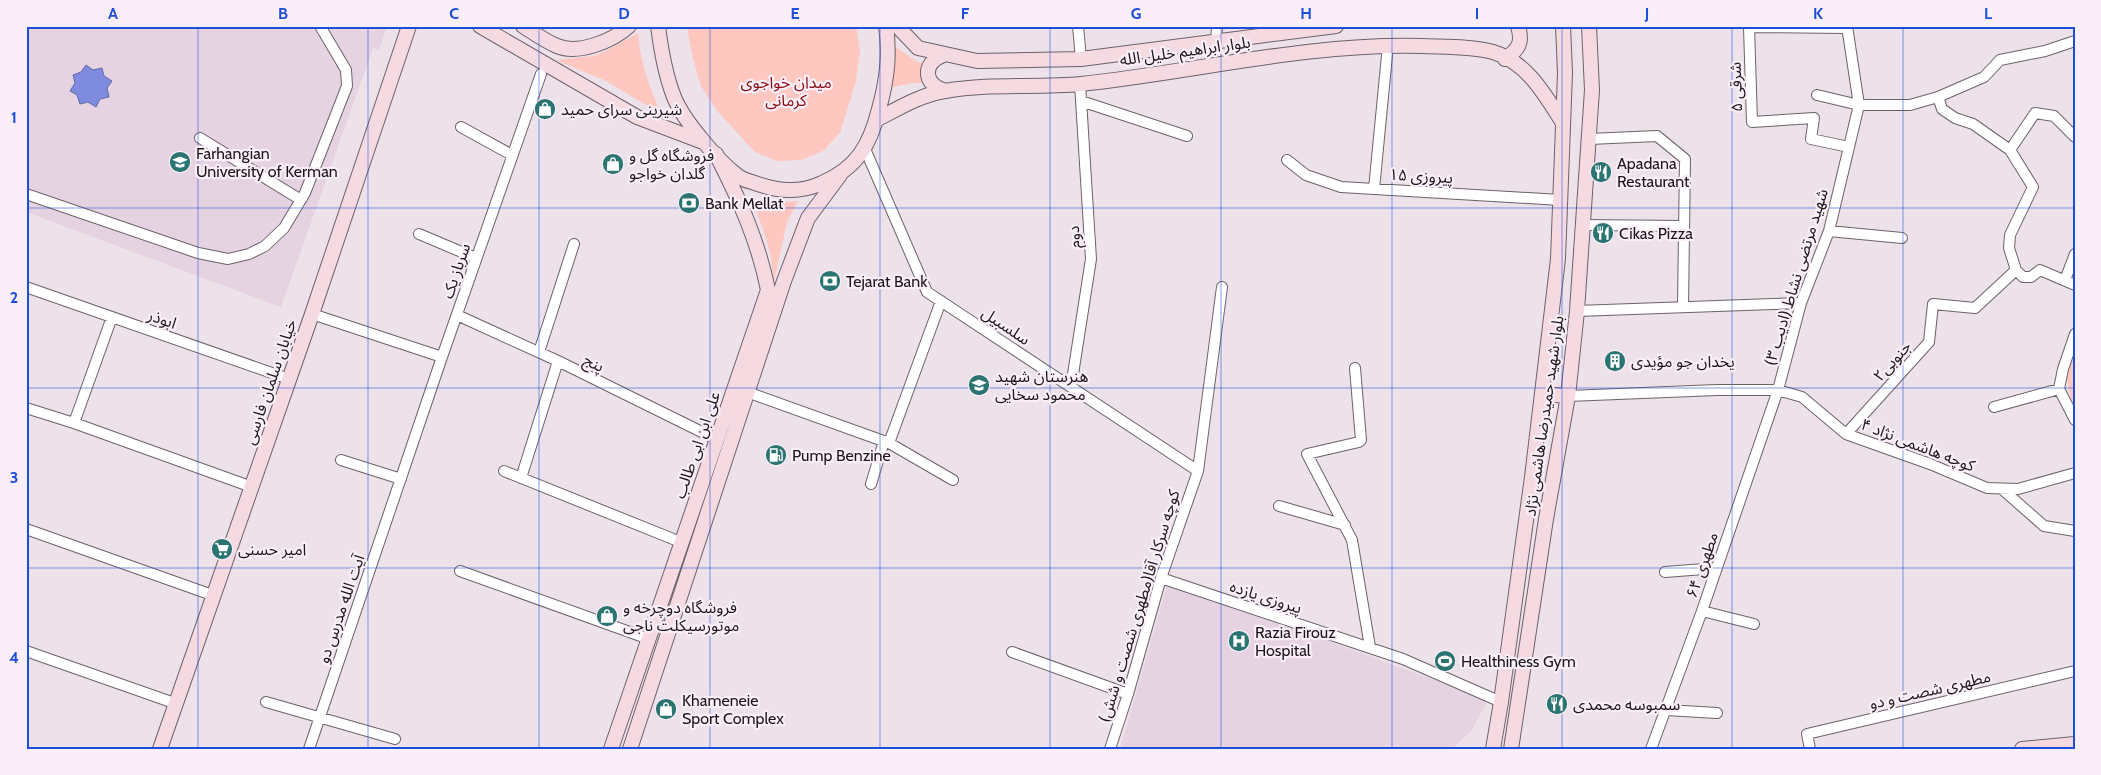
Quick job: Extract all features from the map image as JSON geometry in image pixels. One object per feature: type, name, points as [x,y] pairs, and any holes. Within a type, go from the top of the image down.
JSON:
[{"type":"main road","name":"خیابان سلمان فارسی","points":[[160,749],[215,596],[409,26]]},
{"type":"main road","points":[[480,26],[637,117],[711,149]]},
{"type":"main road","points":[[523,26],[557,46],[580,48],[596,45],[611,39],[629,26]]},
{"type":"main road","points":[[658,26],[663,62],[674,98],[692,128],[739,177],[772,190],[808,189],[840,175]]},
{"type":"main road","points":[[865,149],[886,85],[889,50],[886,26]]},
{"type":"main road","name":"بلوار ابراهیم خلیل الله","points":[[897,26],[918,48],[977,61],[1081,59],[1336,26]]},
{"type":"main road","points":[[1506,59],[1516,51],[1521,38],[1518,26]]},
{"type":"main road","name":"بلوار شهید حمیدرضا هاشمی نژاد","points":[[1492,746],[1502,702],[1558,259],[1565,73],[1563,26]]},
{"type":"main road","name":"بلوار شهید حمیدرضا هاشمی نژاد","points":[[1513,747],[1546,519],[1568,396],[1578,311],[1592,90],[1588,26]]},
{"type":"main road","name":"بلوار ابراهیم خلیل الله","points":[[876,120],[912,100],[946,91],[1080,84],[1283,54],[1388,45],[1451,47],[1493,52],[1521,67],[1543,93],[1563,123]]},
{"type":"main road","points":[[943,55],[934,58],[929,66],[928,74],[931,83],[937,89],[946,91]]},
{"type":"main road","name":"علی ابن ابی طالب","points":[[611,749],[768,290],[763,265],[743,207],[711,149]]},
{"type":"main road","name":"علی ابن ابی طالب","points":[[630,749],[784,281],[808,218],[840,175],[865,149]]},
{"type":"main road","points":[[1542,394],[1568,396]]},
{"type":"main road","points":[[2022,749],[2075,744]]},
{"type":"street","points":[[26,194],[198,253],[228,259],[249,254],[265,246],[284,228],[301,200],[347,86],[346,70],[320,26]]},
{"type":"street","points":[[1078,26],[1081,59]]},
{"type":"street","points":[[1216,43],[1217,26]]},
{"type":"street","name":"۵ شرقی","points":[[1847,27],[1749,27],[1752,122],[1814,118],[1811,139],[1849,147]]},
{"type":"street","name":"شهید مرتضی نشاط (ادیب ۳)","points":[[1778,390],[1801,303],[1829,231],[1859,105],[1847,27]]},
{"type":"street","points":[[1817,95],[1859,105],[1910,105],[1938,97],[1984,78],[2000,60],[2045,51],[2075,41]]},
{"type":"street","points":[[1374,189],[1388,45]]},
{"type":"street","name":"سرباز یک","points":[[401,479],[541,74]]},
{"type":"street","name":"دوم","points":[[1071,387],[1091,259],[1080,84]]},
{"type":"street","points":[[1938,97],[1942,109],[1955,118],[1973,124],[2010,150],[2033,187],[2010,235],[2009,248],[2016,270],[2023,277],[2031,277],[2040,270],[2070,282],[2075,254]]},
{"type":"street","points":[[1081,101],[1187,136]]},
{"type":"street","points":[[2010,150],[2036,113],[2054,116],[2075,137]]},
{"type":"street","points":[[461,127],[512,155]]},
{"type":"street","points":[[1589,139],[1657,136],[1685,159],[1683,307]]},
{"type":"street","points":[[200,138],[301,200]]},
{"type":"street","name":"سلسبیل","points":[[865,149],[928,292],[1198,471]]},
{"type":"street","name":"پیروزی ۱۵","points":[[1287,160],[1306,175],[1340,186],[1560,200]]},
{"type":"street","points":[[1583,225],[1683,226]]},
{"type":"street","points":[[1829,231],[1902,238]]},
{"type":"street","points":[[419,234],[476,258]]},
{"type":"street","points":[[538,352],[574,244]]},
{"type":"street","name":"جنوبی۲","points":[[1846,434],[1929,342],[1933,304],[1975,308],[2016,270]]},
{"type":"street","name":"ابوذر","points":[[26,287],[288,379]]},
{"type":"street","name":"(مطهری شصت و شش)کوچه سرکار آقا","points":[[1110,749],[1128,694],[1161,578],[1198,471],[1222,287]]},
{"type":"street","points":[[872,484],[941,301]]},
{"type":"street","points":[[1578,311],[1801,303]]},
{"type":"street","points":[[312,314],[442,356]]},
{"type":"street","name":"پنج","points":[[457,315],[558,361],[718,440]]},
{"type":"street","points":[[74,423],[112,317]]},
{"type":"street","points":[[2075,334],[2063,369],[2059,389],[2075,420]]},
{"type":"street","points":[[520,478],[558,361]]},
{"type":"street","points":[[1355,368],[1361,437],[1359,442],[1308,454],[1352,540],[1370,647]]},
{"type":"street","points":[[1994,407],[2059,389]]},
{"type":"street","name":"کوچه هاشمی نژاد ۴","points":[[1568,396],[1717,390],[1778,390],[1802,397],[1846,434],[1930,464],[1987,488],[2002,489]]},
{"type":"street","name":"مطهری ۶۴","points":[[1651,749],[1702,611],[1778,390]]},
{"type":"street","points":[[747,392],[887,442],[953,480]]},
{"type":"street","points":[[26,408],[74,423],[252,487]]},
{"type":"street","points":[[342,460],[401,479]]},
{"type":"street","points":[[504,471],[683,543]]},
{"type":"street","points":[[2002,489],[2018,489],[2075,473]]},
{"type":"street","name":"آیت الله مدرس دو","points":[[309,749],[401,479]]},
{"type":"street","points":[[2002,489],[2044,526],[2075,531]]},
{"type":"street","points":[[1279,506],[1345,525]]},
{"type":"street","points":[[26,529],[215,596]]},
{"type":"street","points":[[1665,572],[1716,568]]},
{"type":"street","points":[[460,571],[649,639]]},
{"type":"street","name":"پیروزی یازده","points":[[1161,578],[1403,659],[1502,702]]},
{"type":"street","points":[[1702,611],[1754,624]]},
{"type":"street","points":[[26,651],[177,704]]},
{"type":"street","points":[[1012,652],[1128,694]]},
{"type":"street","name":"مطهری شصت و دو","points":[[1810,749],[1807,734],[2075,671]]},
{"type":"street","points":[[266,702],[395,739]]},
{"type":"street","points":[[1666,710],[1717,713]]},
{"type":"shaded area","name":"Farhangian University of Kerman","points":[[26,26],[387,26],[379,50],[373,48],[281,307],[26,212]]},
{"type":"shaded area","name":"Razia Firouz Hospital","points":[[1168,582],[1488,700],[1471,731],[1452,749],[1120,749]]},
{"type":"green space","name":"میدان خواجوی کرمانی","points":[[687,26],[856,26],[860,51],[856,81],[840,133],[823,151],[801,160],[777,161],[755,152],[718,112],[701,86],[692,55]]},
{"type":"green space","points":[[638,33],[643,65],[661,114],[606,81],[556,60],[593,56]]},
{"type":"green space","points":[[894,46],[916,61],[925,64],[921,73],[924,83],[912,83],[889,88]]},
{"type":"green space","points":[[752,200],[774,203],[798,201],[787,222],[773,286],[770,252]]},
{"type":"green space","points":[[2075,354],[2075,406],[2071,400],[2066,374]]},
{"type":"water","points":[[86,65],[93,70],[102,68],[104,76],[112,81],[107,88],[109,97],[100,99],[96,107],[88,102],[80,104],[77,95],[70,91],[75,83],[73,75],[81,72]]},
{"type":"place","name":"شیرینی سرای حمید","points":[[545,109]]},
{"type":"place","name":"Farhangian University of Kerman","points":[[180,162]]},
{"type":"place","name":"فروشگاه گل و گلدان خواجو","points":[[613,164]]},
{"type":"place","name":"Apadana Restaurant","points":[[1601,172]]},
{"type":"place","name":"Bank Mellat","points":[[689,203]]},
{"type":"place","name":"Cikas Pizza","points":[[1603,233]]},
{"type":"place","name":"Tejarat Bank","points":[[830,281]]},
{"type":"place","name":"یخدان جو مؤیدی","points":[[1615,361]]},
{"type":"place","name":"هنرستان شهید محمود سخایی","points":[[979,385]]},
{"type":"place","name":"Pump Benzine","points":[[776,455]]},
{"type":"place","name":"امیر حسنی","points":[[222,549]]},
{"type":"place","name":"فروشگاه دوچرخه و موتورسیکلت ناجی","points":[[607,616]]},
{"type":"place","name":"Razia Firouz Hospital","points":[[1239,641]]},
{"type":"place","name":"Healthiness Gym","points":[[1445,661]]},
{"type":"place","name":"سمبوسه محمدی","points":[[1557,704]]},
{"type":"place","name":"Khameneie Sport Complex","points":[[666,709]]}]
